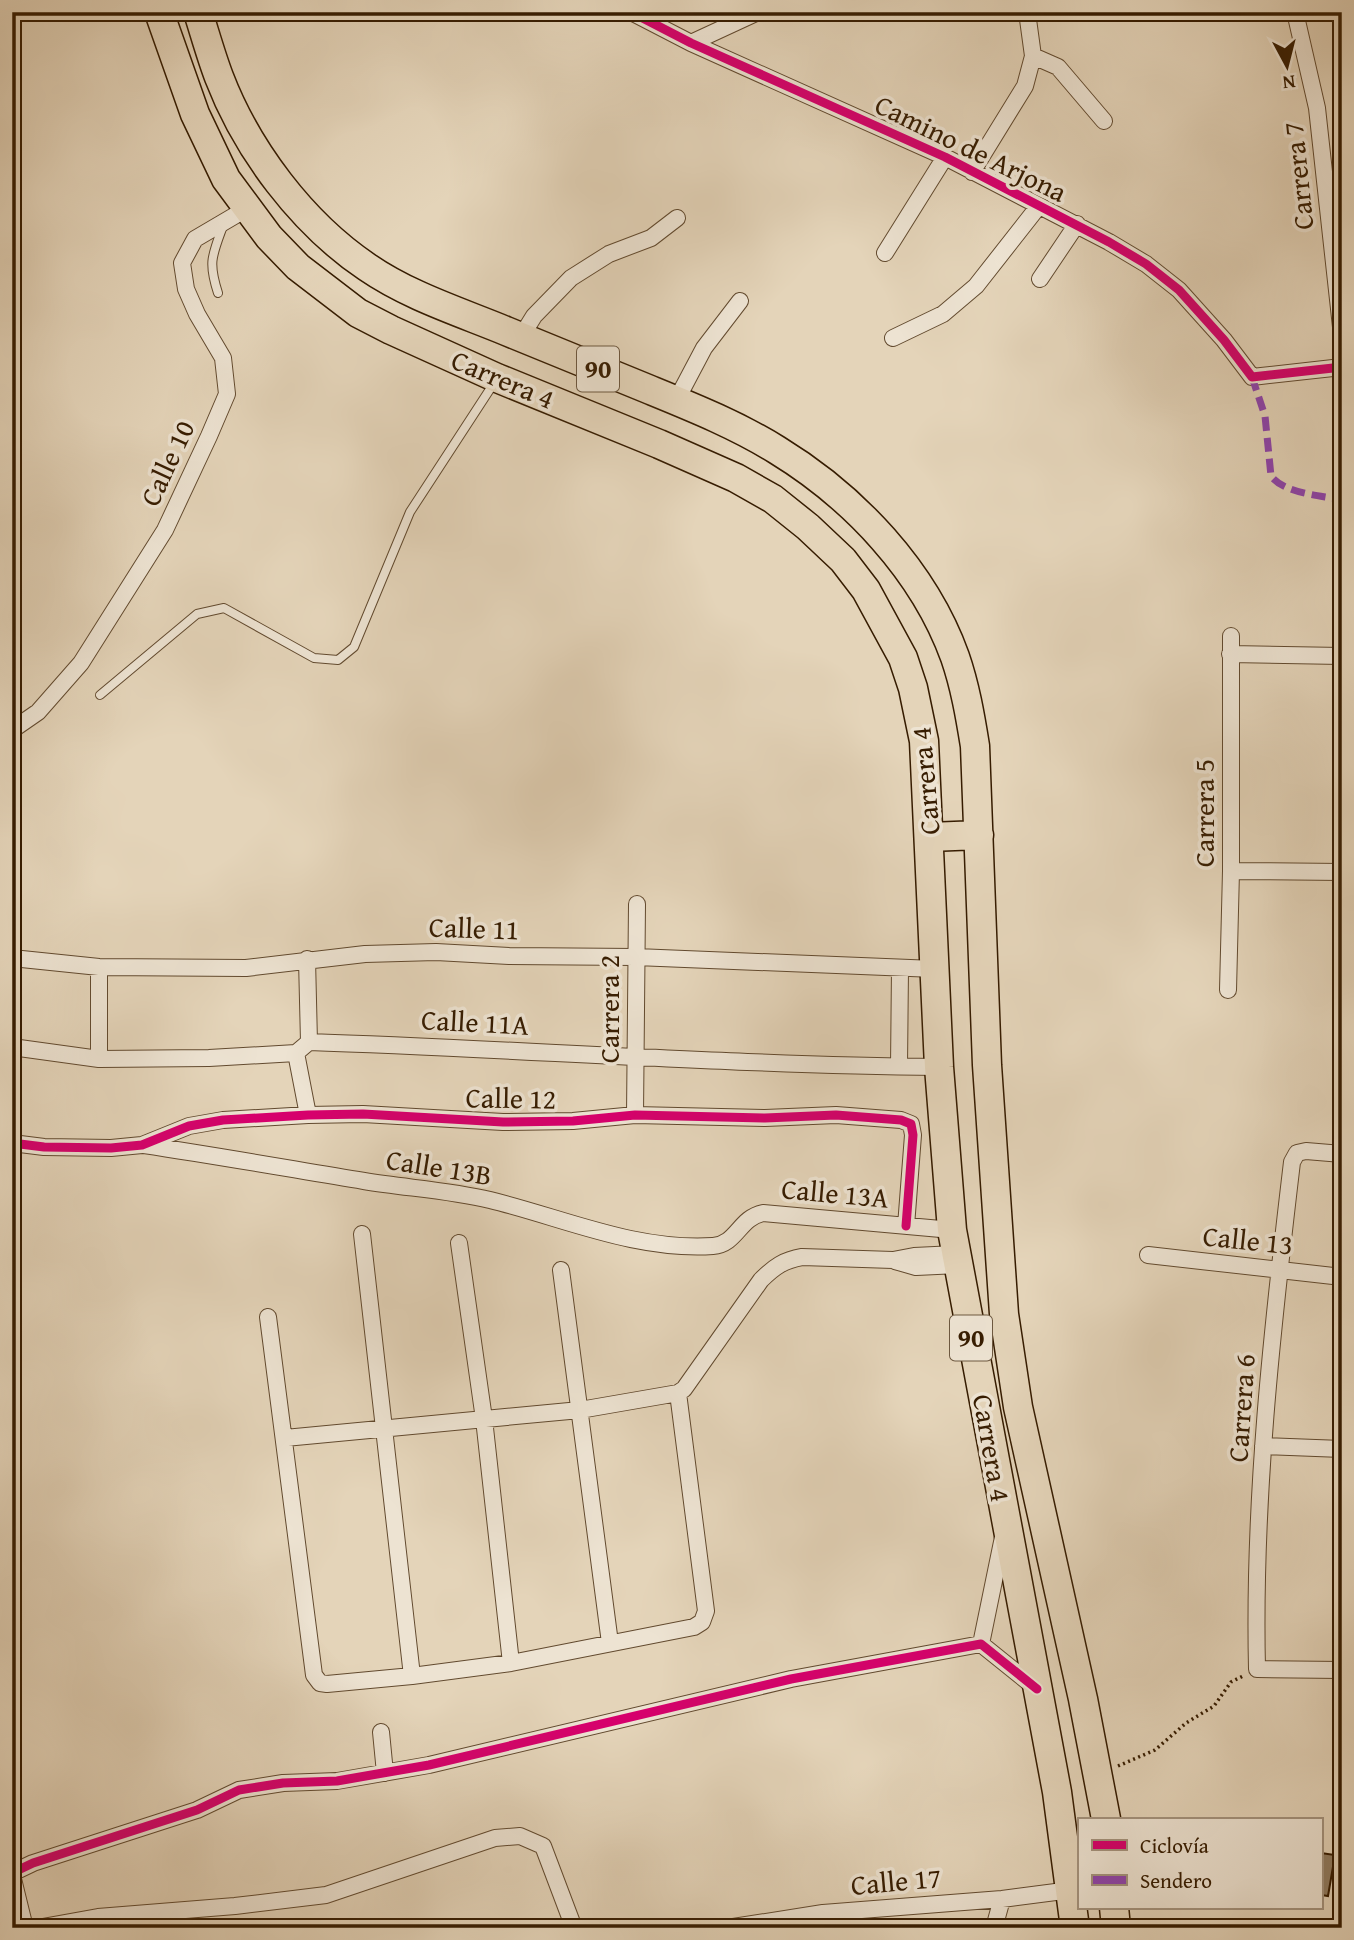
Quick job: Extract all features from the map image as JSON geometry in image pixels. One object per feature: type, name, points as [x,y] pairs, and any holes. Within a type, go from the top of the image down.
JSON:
[{"type":"highway","name":"Carrera 4","points":[[159,12],[172,54],[210,150],[226,179],[235,216],[269,237],[298,267],[358,313],[497,377],[736,478],[773,499],[843,560],[886,622],[903,658],[922,729],[930,837],[939,1067],[955,1250],[1058,1792],[1075,1928]]},
{"type":"highway","name":"Carrera 4","points":[[198,12],[219,77],[251,142],[286,189],[328,235],[367,267],[390,281],[676,401],[739,429],[777,450],[808,471],[869,524],[919,586],[940,622],[955,656],[966,693],[975,746],[987,1065],[1004,1314],[1030,1465],[1106,1818]]},
{"type":"highway","points":[[930,837],[979,835]]},
{"type":"highway","points":[[1114,1909],[1116,1928]]},
{"type":"street","name":"Camino de Arjona","points":[[631,12],[691,43],[945,157],[1146,264],[1179,290],[1224,340],[1252,377],[1342,367]]},
{"type":"street","points":[[691,43],[758,12]]},
{"type":"street","points":[[972,172],[1025,86],[1033,56],[1027,12]]},
{"type":"street","name":"Carrera 7","points":[[1295,12],[1317,107],[1342,336]]},
{"type":"street","points":[[1033,56],[1058,67],[1104,121]]},
{"type":"street","points":[[885,253],[945,157]]},
{"type":"street","points":[[893,338],[943,314],[976,286],[1038,207]]},
{"type":"street","name":"Calle 10","points":[[12,730],[38,712],[81,663],[165,530],[227,394],[223,358],[197,314],[186,289],[182,263],[195,239],[235,216]]},
{"type":"street","points":[[521,337],[534,316],[571,278],[609,254],[651,238],[677,218]]},
{"type":"street","points":[[1040,279],[1077,225]]},
{"type":"street","points":[[676,401],[704,348],[740,301]]},
{"type":"street","name":"Carrera 5","points":[[1228,990],[1231,636]]},
{"type":"street","points":[[1230,654],[1342,656]]},
{"type":"street","points":[[1231,871],[1342,872]]},
{"type":"street","name":"Carrera 2","points":[[635,1115],[637,904]]},
{"type":"street","name":"Calle 11","points":[[12,958],[100,967],[246,968],[365,954],[436,952],[936,969]]},
{"type":"street","points":[[307,959],[302,1047],[308,1115]]},
{"type":"street","points":[[99,1059],[100,967]]},
{"type":"street","points":[[900,969],[900,1066]]},
{"type":"street","name":"Calle 11A","points":[[12,1047],[99,1059],[209,1058],[302,1047],[445,1046],[635,1058],[939,1067]]},
{"type":"street","name":"Calle 12","points":[[12,1143],[44,1147],[111,1148],[142,1145],[188,1126],[223,1120],[308,1115],[363,1114],[503,1122],[573,1121],[635,1115],[765,1118],[836,1115],[901,1119],[911,1124],[914,1135],[906,1226]]},
{"type":"street","name":"Calle 13B","points":[[142,1145],[244,1159],[489,1200],[601,1233],[657,1243],[712,1246],[724,1244]]},
{"type":"street","name":"Carrera 6","points":[[1257,1669],[1256,1625],[1263,1446],[1292,1162],[1297,1153],[1306,1151],[1342,1154]]},
{"type":"street","name":"Calle 13A","points":[[724,1244],[752,1215],[763,1213],[906,1226],[955,1250]]},
{"type":"street","points":[[362,1234],[412,1676]]},
{"type":"street","points":[[459,1243],[484,1419],[511,1663]]},
{"type":"street","points":[[285,1438],[580,1410],[678,1393],[684,1389],[761,1280],[776,1265],[788,1259],[802,1257],[893,1260],[955,1250]]},
{"type":"street","name":"Calle 13","points":[[1148,1255],[1342,1277]]},
{"type":"street","points":[[561,1270],[610,1643]]},
{"type":"street","points":[[268,1317],[314,1675],[320,1683],[412,1676],[511,1663],[694,1627],[702,1622],[706,1611],[678,1393]]},
{"type":"street","points":[[1263,1446],[1342,1449]]},
{"type":"street","points":[[981,1644],[1006,1524]]},
{"type":"street","points":[[24,1928],[12,1874],[33,1863],[197,1810],[239,1790],[283,1783],[337,1782],[429,1765],[790,1679],[981,1644],[1037,1689]]},
{"type":"street","points":[[1257,1669],[1342,1670]]},
{"type":"street","points":[[381,1732],[385,1773]]},
{"type":"street","points":[[37,1928],[98,1917],[235,1906],[326,1895],[495,1838],[520,1836],[543,1846],[574,1928]]},
{"type":"street","name":"Calle 17","points":[[727,1928],[821,1921],[1071,1890]]},
{"type":"street","points":[[994,1928],[1002,1899]]},
{"type":"street","points":[[1338,1928],[1342,1923]]},
{"type":"lane","points":[[219,293],[211,272],[211,260],[235,216]]},
{"type":"lane","points":[[100,695],[197,614],[224,608],[314,658],[338,660],[354,647],[410,512],[497,377]]},
{"type":"path","points":[[1098,1775],[1155,1750],[1186,1723],[1214,1706],[1231,1682],[1257,1669]]},
{"type":"building","points":[[1322,1853],[1335,1855],[1328,1896],[1322,1895]]},
{"type":"marked path","points":[[1252,377],[1265,416],[1271,476],[1285,487],[1342,500]]},
{"type":"cycle path","points":[[631,12],[691,43],[945,157],[1109,242],[1146,264],[1179,290],[1224,340],[1252,377],[1342,367]]},
{"type":"cycle path","points":[[12,1143],[44,1147],[111,1148],[142,1145],[189,1126],[223,1120],[308,1115],[363,1114],[503,1122],[573,1121],[635,1115],[765,1118],[836,1115],[901,1120],[911,1124],[913,1135],[906,1226]]},
{"type":"cycle path","points":[[12,1873],[33,1863],[197,1810],[239,1790],[283,1783],[337,1781],[429,1765],[791,1679],[981,1644],[1037,1689]]}]
